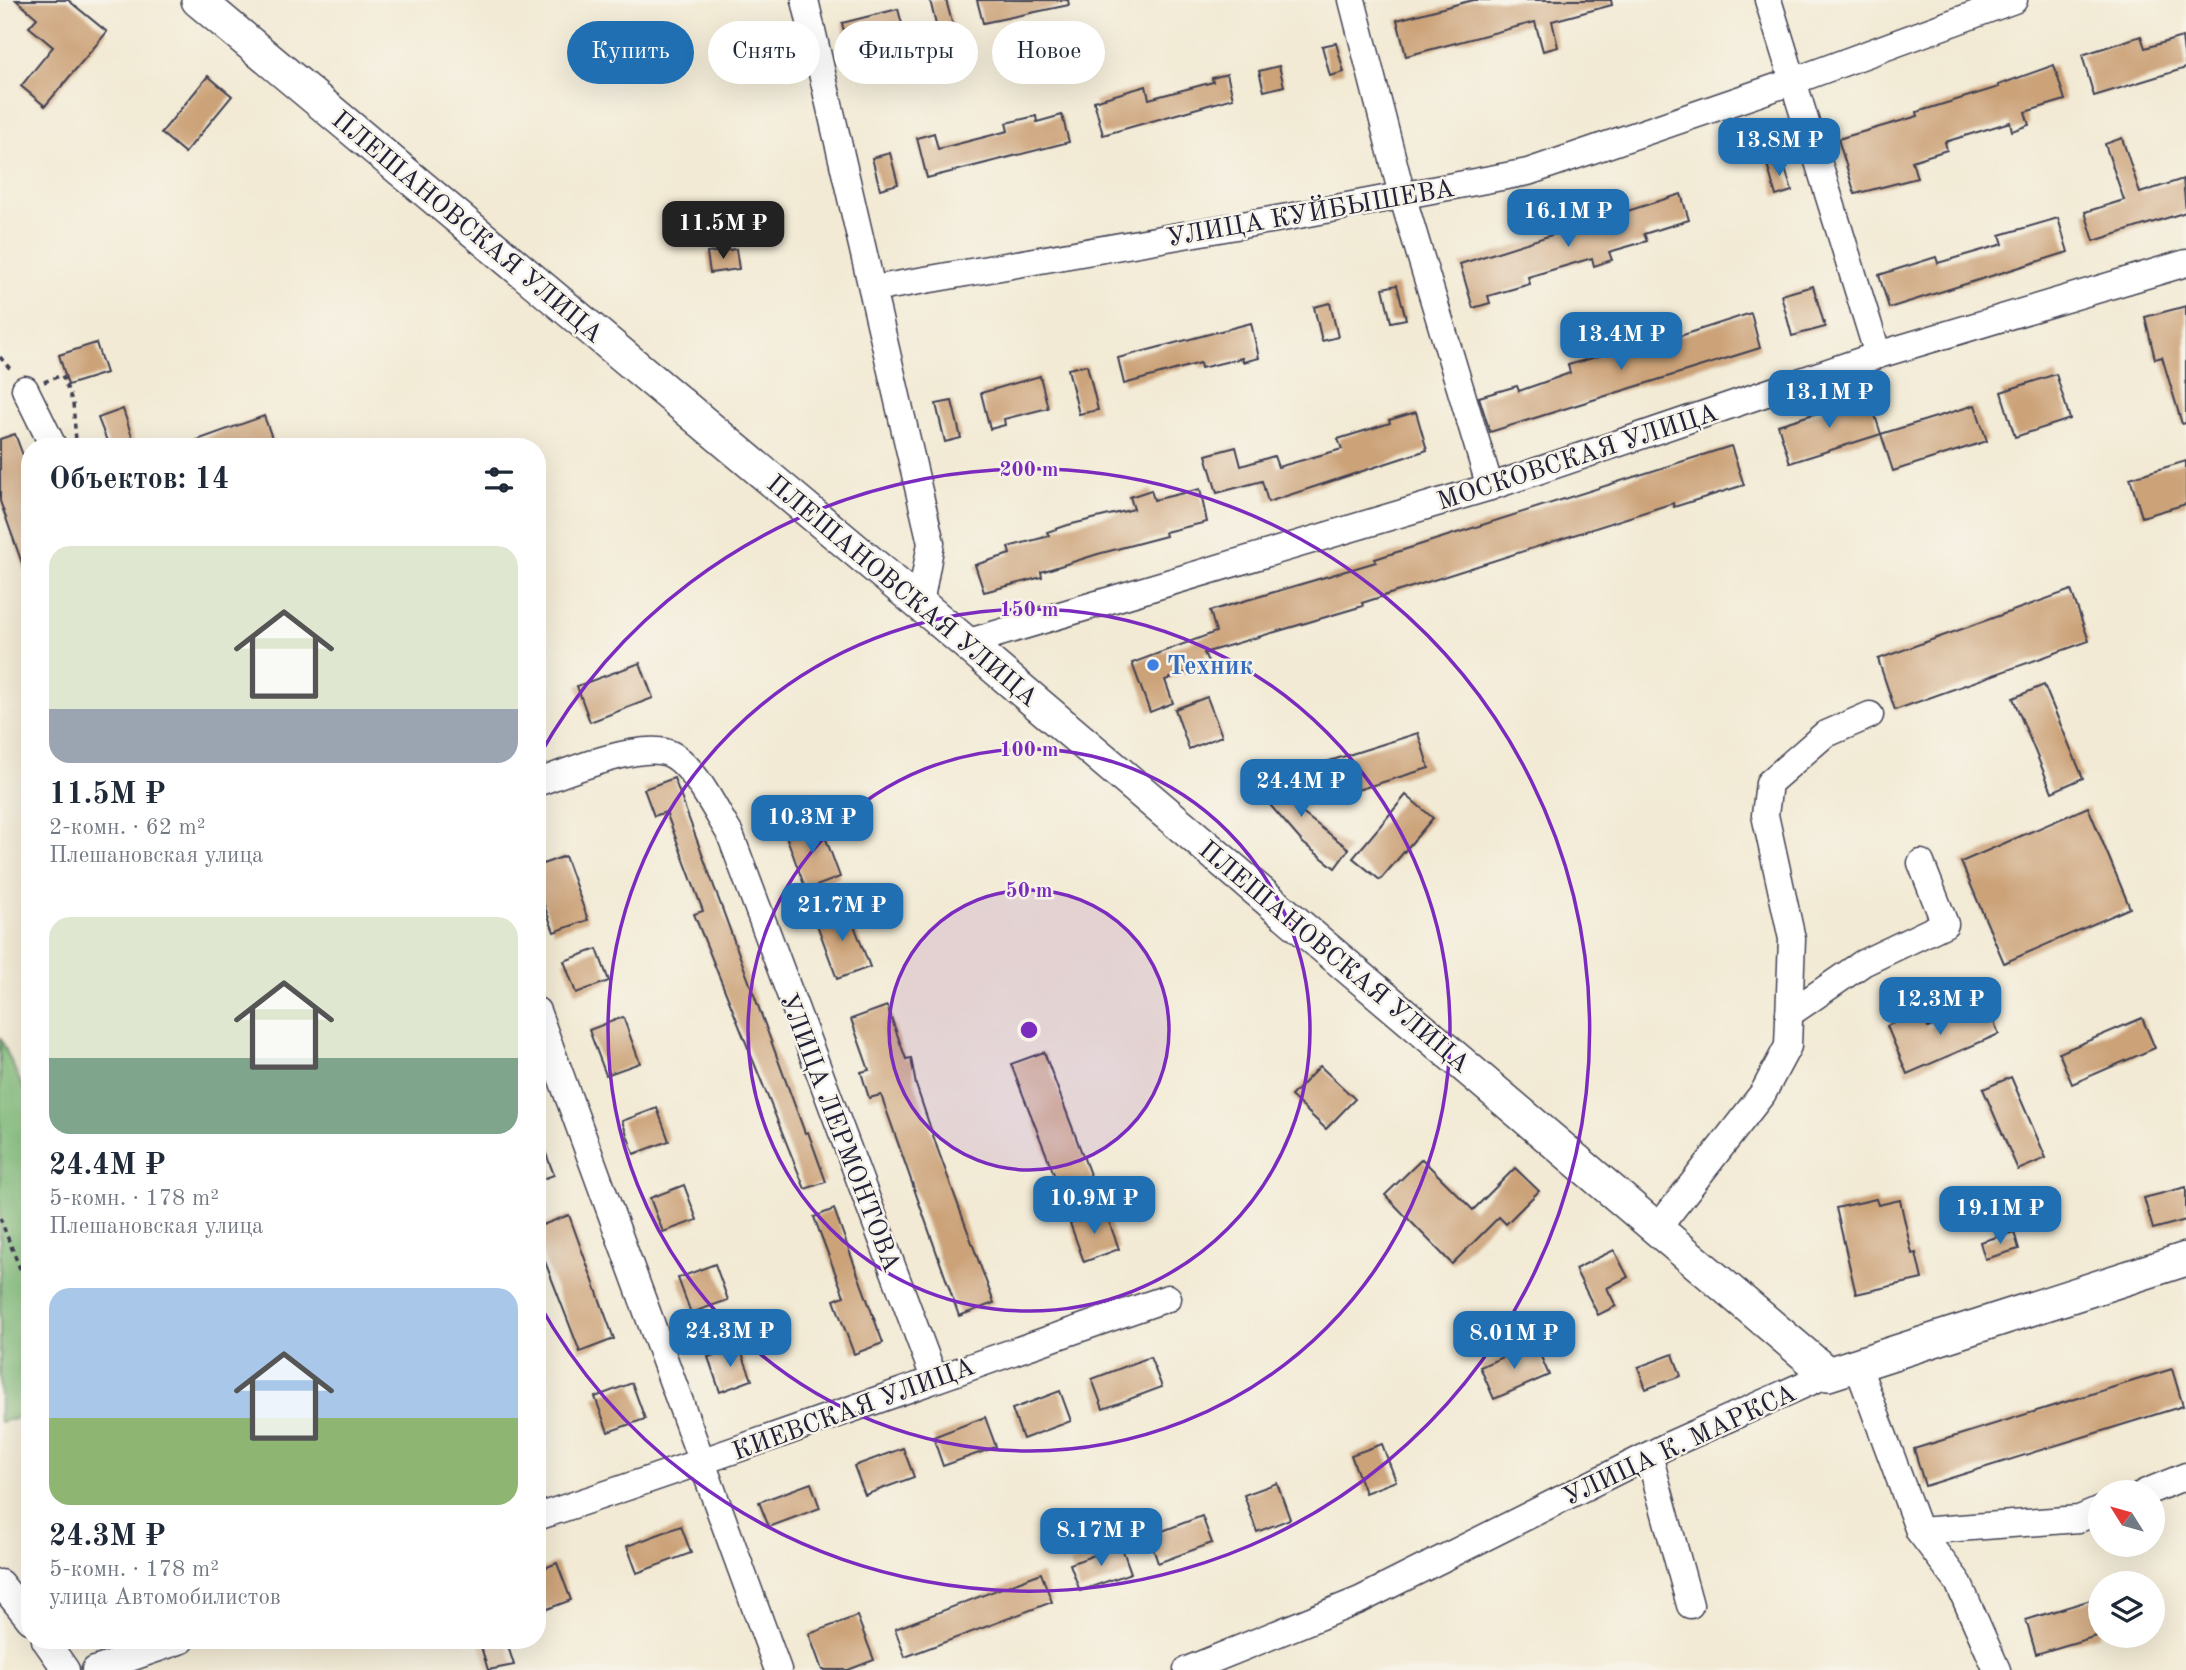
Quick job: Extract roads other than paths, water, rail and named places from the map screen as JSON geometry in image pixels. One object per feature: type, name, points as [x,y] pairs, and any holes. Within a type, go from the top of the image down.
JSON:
[{"type":"main road","name":"ПЛЕШАНОВСКАЯ УЛИЦА","points":[[198,0],[920,604],[1657,1229],[1842,1369]]},
{"type":"main road","name":"УЛИЦА К. МАРКСА","points":[[1842,1369],[2186,1259]]},
{"type":"street","points":[[805,0],[931,543],[920,604]]},
{"type":"street","points":[[1352,0],[1402,195],[1490,486]]},
{"type":"street","points":[[1768,0],[1791,82],[1878,355]]},
{"type":"street","name":"УЛИЦА КУЙБЫШЕВА","points":[[873,289],[1528,172],[1791,82],[2014,0]]},
{"type":"street","name":"МОСКОВСКАЯ УЛИЦА","points":[[966,643],[1027,622],[1490,486],[1878,355],[2186,262]]},
{"type":"street","points":[[25,389],[49,438]]},
{"type":"street","points":[[1657,1229],[1763,1093],[1788,1046],[1792,939],[1765,815],[1769,783],[1824,735],[1870,715]]},
{"type":"street","name":"УЛИЦА ЛЕРМОНТОВА","points":[[546,780],[601,760],[651,750],[669,753],[689,768],[730,834],[934,1378]]},
{"type":"street","points":[[1789,1014],[1863,963],[1945,924],[1921,863]]},
{"type":"street","points":[[546,1036],[778,1670]]},
{"type":"street","name":"КИЕВСКАЯ УЛИЦА","points":[[546,1514],[702,1463],[934,1378],[1168,1298]]},
{"type":"street","points":[[1842,1369],[1919,1531],[1958,1582],[1997,1670]]},
{"type":"street","name":"УЛИЦА К. МАРКСА","points":[[1187,1670],[1216,1665],[1360,1600],[1649,1455],[1842,1369]]},
{"type":"street","points":[[1649,1455],[1690,1605]]},
{"type":"street","points":[[2165,1484],[2186,1476]]},
{"type":"street","points":[[1919,1531],[2079,1519],[2088,1515]]},
{"type":"street","points":[[0,1583],[21,1609]]},
{"type":"street","points":[[51,1649],[66,1670]]},
{"type":"street","points":[[95,1670],[155,1649]]},
{"type":"place","name":"Техник","points":[[1153,665]]}]
